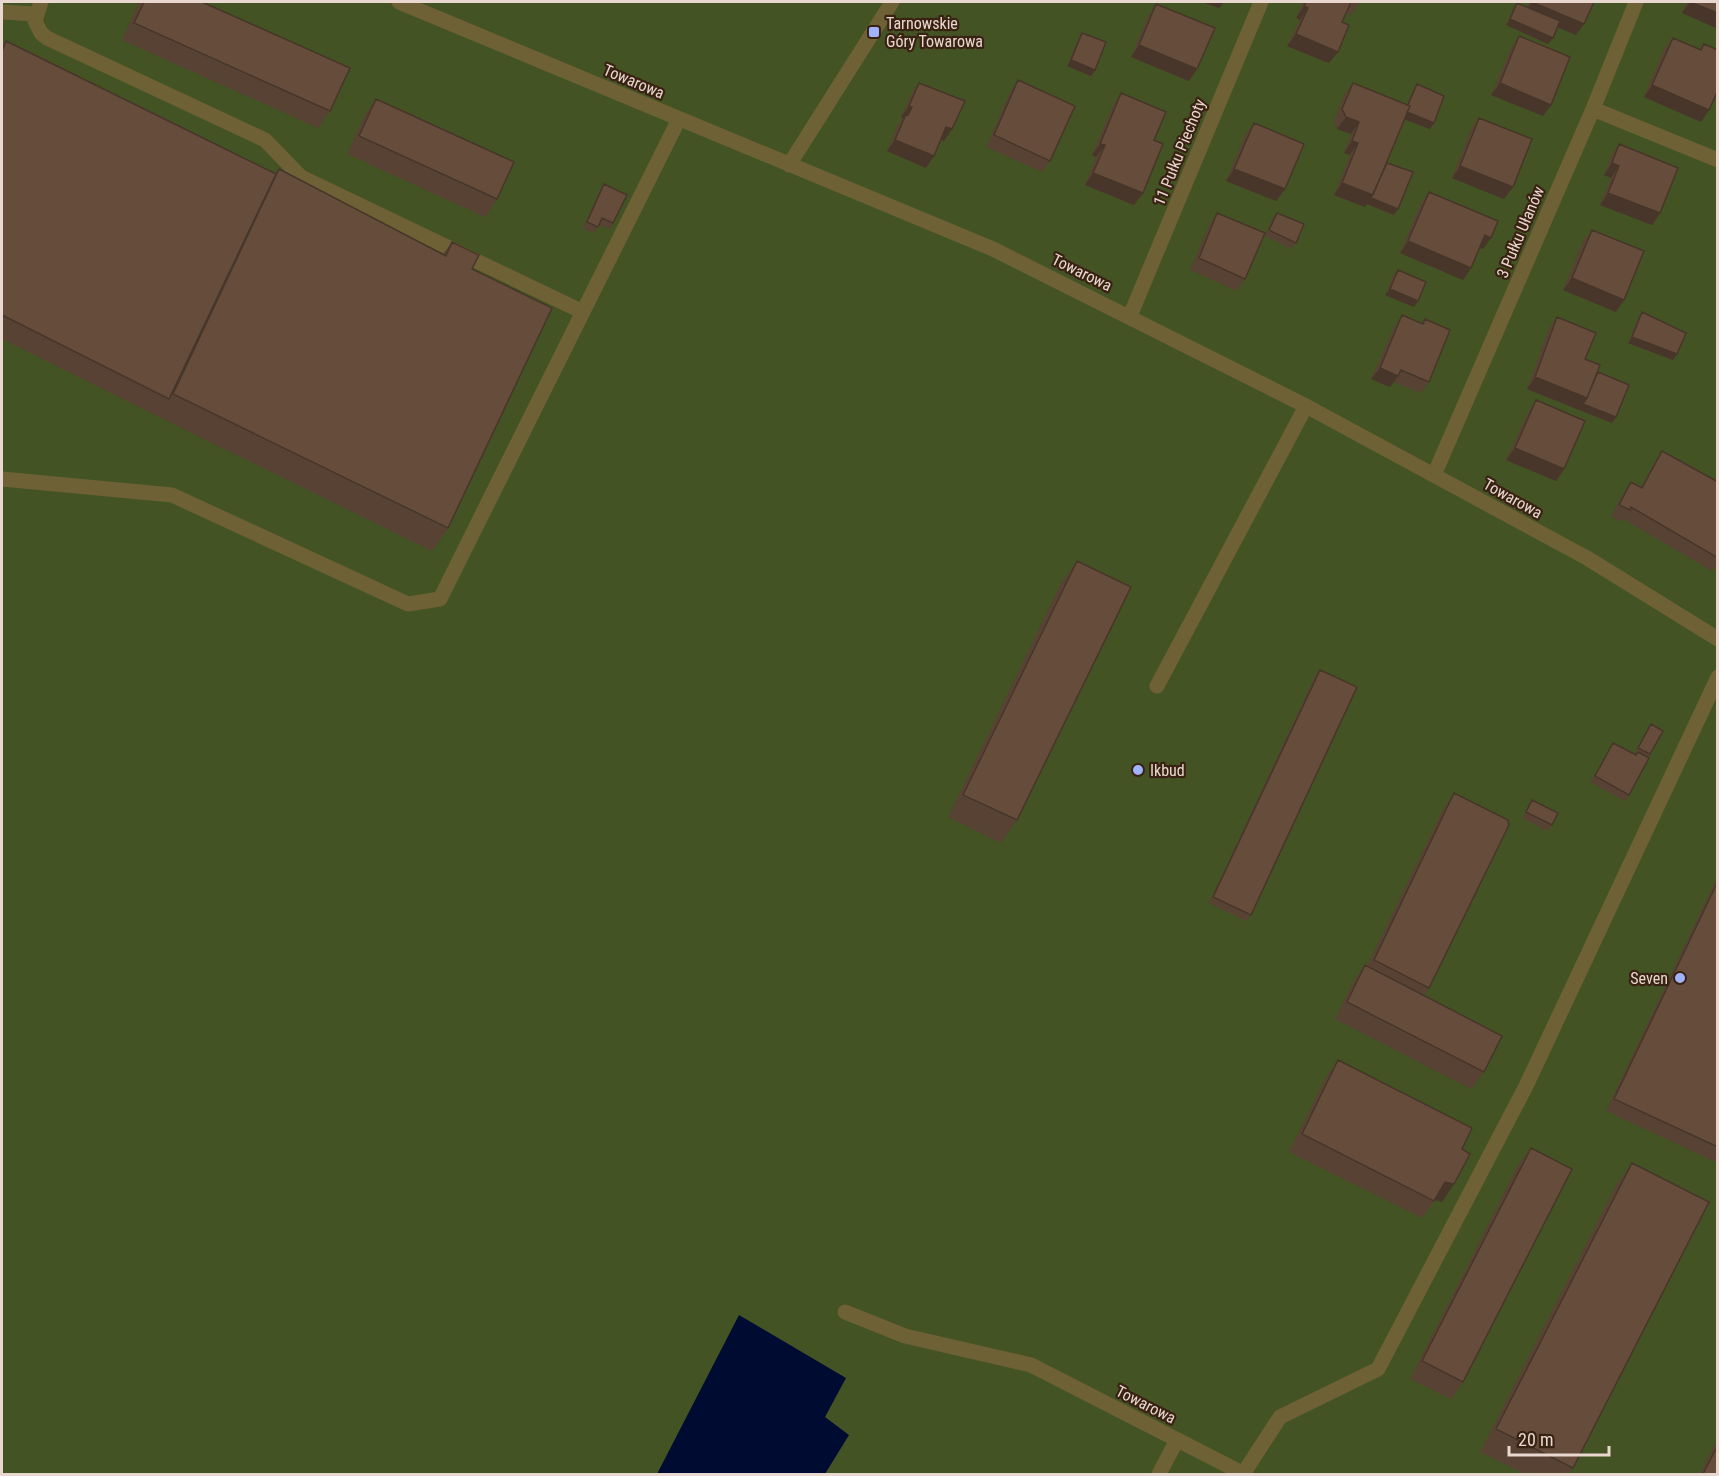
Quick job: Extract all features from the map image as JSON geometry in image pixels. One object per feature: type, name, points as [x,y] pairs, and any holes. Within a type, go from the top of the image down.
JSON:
[{"type":"street","name":"Towarowa","points":[[399,2],[993,249],[1306,406],[1587,558],[1718,639]]},
{"type":"street","points":[[789,165],[892,2]]},
{"type":"street","name":"11 Pułku Piechoty","points":[[1130,316],[1261,2]]},
{"type":"street","name":"3 Pułku Ułanów","points":[[1434,475],[1593,109],[1636,2]]},
{"type":"street","points":[[2,12],[39,8],[38,27],[47,38],[265,140],[301,177],[583,312]]},
{"type":"street","points":[[1593,109],[1718,160]]},
{"type":"street","points":[[2,479],[172,495],[408,604],[440,599],[679,119]]},
{"type":"street","points":[[1157,686],[1306,406]]},
{"type":"street","points":[[1244,1474],[1280,1417],[1378,1369],[1526,1086],[1718,677]]},
{"type":"street","name":"Towarowa","points":[[845,1312],[905,1336],[1031,1365],[1244,1474]]},
{"type":"street","points":[[1159,1474],[1177,1440]]},
{"type":"green space","points":[[2,2],[1717,2],[1717,1474],[2,1474]]},
{"type":"water","points":[[739,1315],[846,1378],[825,1417],[849,1435],[825,1474],[657,1474]]},
{"type":"building","points":[[144,2],[202,2],[350,68],[330,111],[134,23]]},
{"type":"building","points":[[1306,2],[1351,2],[1342,22],[1349,25],[1338,52],[1296,34],[1308,8],[1304,6]]},
{"type":"building","points":[[1532,2],[1594,2],[1584,24]]},
{"type":"building","points":[[1690,2],[1718,2],[1718,13]]},
{"type":"building","points":[[1517,3],[1560,21],[1553,38],[1510,19]]},
{"type":"building","points":[[1156,4],[1215,28],[1197,69],[1139,45]]},
{"type":"building","points":[[1082,33],[1106,42],[1095,70],[1071,60]]},
{"type":"building","points":[[1519,36],[1570,57],[1551,105],[1500,83]]},
{"type":"building","points":[[1673,38],[1701,50],[1704,44],[1718,50],[1718,90],[1709,110],[1652,85]]},
{"type":"building","points":[[6,41],[276,174],[169,399],[2,315],[2,51]]},
{"type":"building","points":[[1018,80],[1075,106],[1050,161],[994,135]]},
{"type":"building","points":[[919,83],[965,101],[952,129],[946,127],[934,156],[895,140],[906,114],[908,115],[912,107],[909,106]]},
{"type":"building","points":[[1353,83],[1410,106],[1373,195],[1342,183],[1358,143],[1352,141],[1359,122],[1346,117],[1342,109]]},
{"type":"building","points":[[1417,84],[1444,96],[1434,123],[1407,112]]},
{"type":"building","points":[[1121,93],[1166,112],[1154,140],[1163,144],[1143,193],[1093,173],[1105,145],[1100,144]]},
{"type":"building","points":[[376,99],[514,162],[497,199],[359,136]]},
{"type":"building","points":[[1479,118],[1532,139],[1513,187],[1460,166]]},
{"type":"building","points":[[1254,123],[1304,144],[1285,189],[1234,169]]},
{"type":"building","points":[[1619,144],[1678,168],[1660,213],[1608,193],[1619,166],[1612,163]]},
{"type":"building","points":[[1387,163],[1413,172],[1398,209],[1371,198]]},
{"type":"building","points":[[279,169],[446,256],[452,242],[479,255],[472,269],[552,308],[448,528],[173,394]]},
{"type":"building","points":[[604,184],[627,195],[613,223],[602,218],[598,227],[587,222]]},
{"type":"building","points":[[1429,192],[1498,221],[1491,238],[1485,235],[1471,268],[1408,241]]},
{"type":"building","points":[[1217,213],[1265,233],[1245,279],[1199,258]]},
{"type":"building","points":[[1277,213],[1304,224],[1296,243],[1269,230]]},
{"type":"building","points":[[1592,230],[1644,251],[1624,300],[1572,278]]},
{"type":"building","points":[[1398,270],[1426,282],[1418,301],[1390,289]]},
{"type":"building","points":[[1642,312],[1686,333],[1677,354],[1632,337]]},
{"type":"building","points":[[1402,315],[1423,324],[1425,319],[1450,330],[1429,382],[1401,370],[1398,376],[1380,368]]},
{"type":"building","points":[[1557,317],[1596,333],[1585,359],[1600,365],[1587,398],[1535,377]]},
{"type":"building","points":[[1598,372],[1629,385],[1616,417],[1583,404]]},
{"type":"building","points":[[1536,400],[1585,421],[1564,469],[1515,448]]},
{"type":"building","points":[[1662,451],[1718,482],[1718,558],[1631,507],[1630,510],[1619,505],[1631,482],[1642,488]]},
{"type":"building","points":[[1077,561],[1131,587],[1017,820],[963,795]]},
{"type":"building","points":[[1320,670],[1357,687],[1251,915],[1213,897]]},
{"type":"building","points":[[1651,724],[1663,731],[1650,754],[1638,748]]},
{"type":"building","points":[[1613,743],[1636,755],[1638,752],[1649,758],[1629,795],[1595,776]]},
{"type":"building","points":[[1454,793],[1508,820],[1509,825],[1429,988],[1374,960]]},
{"type":"building","points":[[1532,800],[1558,813],[1552,825],[1526,812]]},
{"type":"building","points":[[1718,881],[1718,1147],[1614,1099]]},
{"type":"building","points":[[1365,965],[1502,1036],[1484,1072],[1347,1002]]},
{"type":"building","points":[[1338,1060],[1472,1128],[1462,1149],[1470,1154],[1454,1184],[1445,1182],[1434,1201],[1302,1134]]},
{"type":"building","points":[[1531,1148],[1572,1169],[1463,1382],[1422,1361]]},
{"type":"building","points":[[1632,1163],[1709,1202],[1573,1468],[1496,1429]]},
{"type":"building","points":[[1718,1445],[1718,1474],[1703,1474]]},
{"type":"place","name":"Tarnowskie Góry Towarowa","points":[[874,32]]},
{"type":"place","name":"Ikbud","points":[[1138,770]]},
{"type":"place","name":"Seven","points":[[1680,978]]}]
